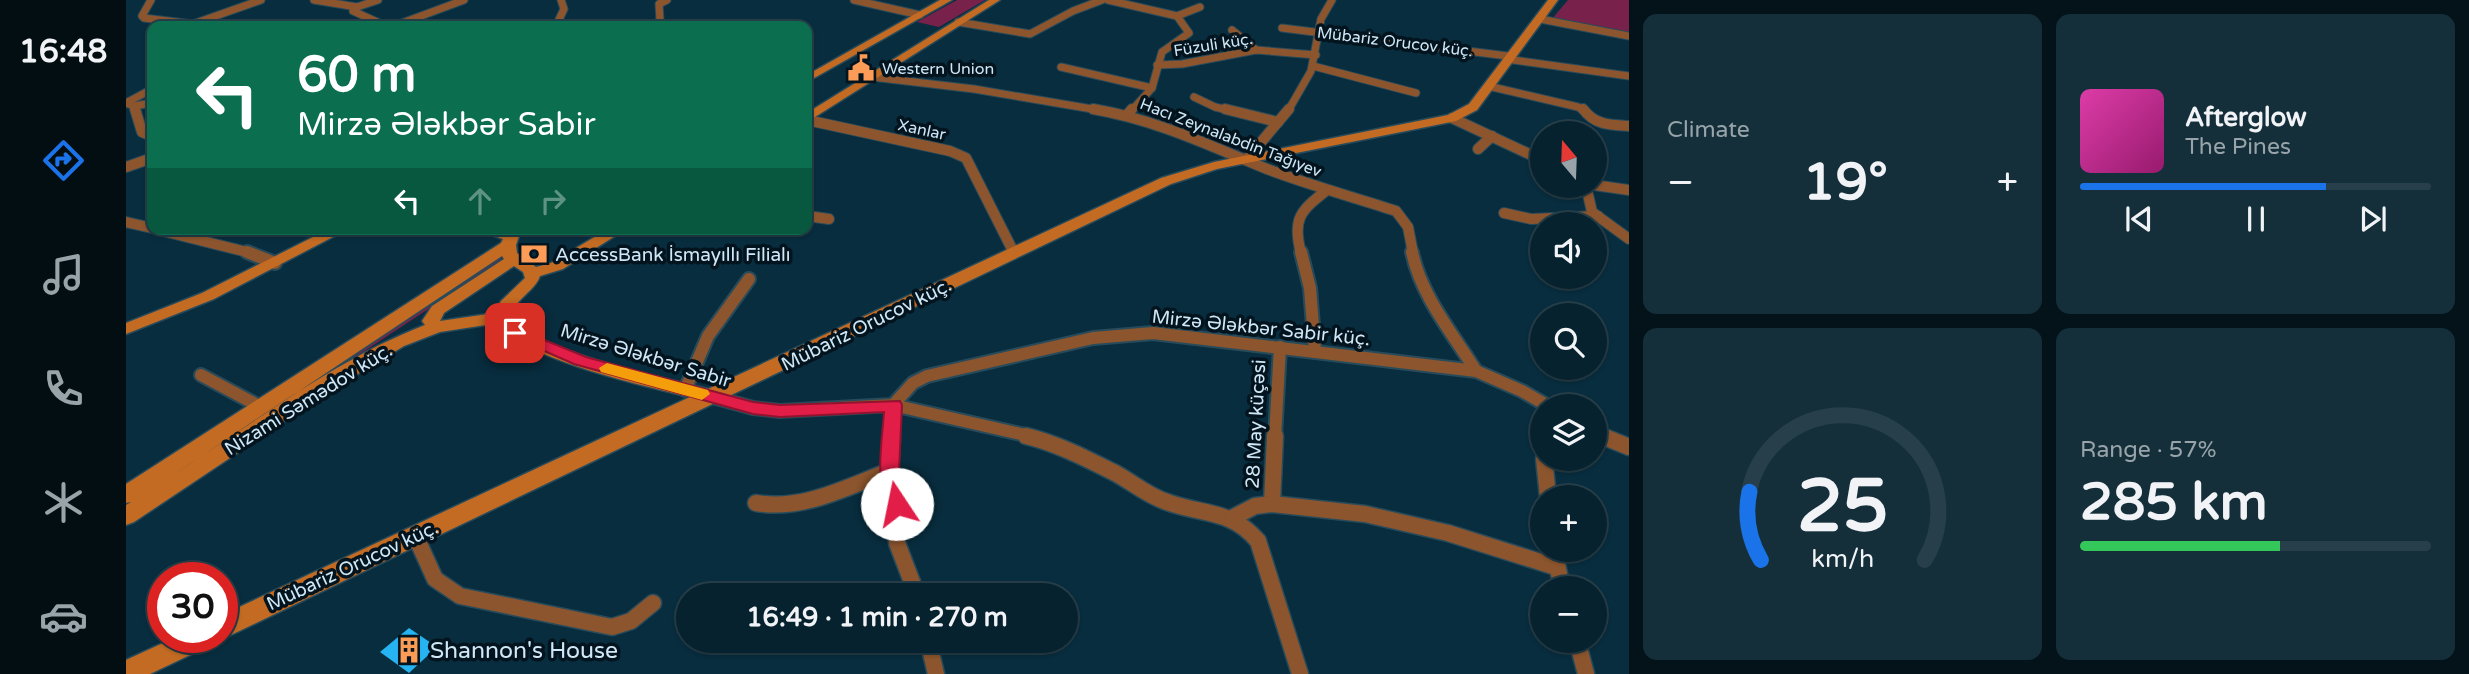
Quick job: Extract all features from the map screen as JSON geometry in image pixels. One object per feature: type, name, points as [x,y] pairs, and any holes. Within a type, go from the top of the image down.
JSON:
[{"type":"street","points":[[151,0],[142,16],[168,21]]},
{"type":"street","points":[[202,21],[261,0]]},
{"type":"street","points":[[314,0],[358,7]]},
{"type":"street","points":[[376,21],[353,10],[379,0]]},
{"type":"street","points":[[407,21],[464,0]]},
{"type":"street","points":[[558,21],[564,9],[561,0]]},
{"type":"street","points":[[659,21],[659,4],[667,0]]},
{"type":"street","points":[[854,0],[920,15]]},
{"type":"street","points":[[812,76],[947,0]]},
{"type":"street","points":[[812,116],[995,0]]},
{"type":"street","points":[[958,22],[1030,34],[1073,11],[1105,0],[1177,16],[1200,7]]},
{"type":"street","points":[[1246,160],[1304,89],[1316,55],[1323,9],[1332,0]]},
{"type":"street","name":"Mübariz Orucov küç.","points":[[238,619],[1166,181],[1203,169],[1451,118],[1473,107],[1507,58],[1553,0]]},
{"type":"street","points":[[1127,115],[1152,88],[1162,52],[1188,36],[1177,16]]},
{"type":"street","points":[[1540,19],[1629,36]]},
{"type":"street","name":"Mübariz Orucov küç.","points":[[1282,28],[1507,58]]},
{"type":"street","points":[[1232,30],[1256,50]]},
{"type":"street","name":"Füzuli küç.","points":[[1157,65],[1182,64],[1256,50],[1316,55]]},
{"type":"street","points":[[1507,58],[1629,76]]},
{"type":"street","points":[[1313,66],[1416,93]]},
{"type":"street","points":[[1061,67],[1152,88]]},
{"type":"street","name":"Hacı Zeynalabdin Tağıyev","points":[[872,77],[947,82],[1127,115],[1168,127],[1327,190],[1384,206],[1404,216],[1407,221],[1414,260],[1422,280],[1476,371]]},
{"type":"street","points":[[1488,86],[1578,107],[1595,121],[1629,126]]},
{"type":"street","points":[[129,104],[147,92]]},
{"type":"street","points":[[1194,97],[1214,107],[1278,122]]},
{"type":"street","points":[[129,104],[147,103]]},
{"type":"street","points":[[129,104],[142,131],[147,134]]},
{"type":"street","points":[[1451,118],[1530,154]]},
{"type":"street","name":"Xanlar","points":[[812,120],[950,151],[966,158],[1014,253]]},
{"type":"street","points":[[1478,149],[1492,136]]},
{"type":"street","points":[[126,167],[147,160]]},
{"type":"street","points":[[1607,187],[1629,190]]},
{"type":"street","points":[[1315,351],[1310,288],[1296,233],[1305,207],[1327,190]]},
{"type":"street","points":[[1504,213],[1530,219]]},
{"type":"street","points":[[812,217],[829,219]]},
{"type":"street","points":[[126,222],[147,227]]},
{"type":"street","points":[[1607,223],[1629,239]]},
{"type":"street","points":[[179,235],[248,252],[275,263]]},
{"type":"street","points":[[126,329],[208,296],[329,235]]},
{"type":"street","points":[[494,235],[511,247],[532,274]]},
{"type":"street","points":[[436,327],[431,321],[438,310],[525,235]]},
{"type":"street","points":[[532,274],[557,265],[609,235]]},
{"type":"street","points":[[126,495],[511,247]]},
{"type":"street","points":[[503,317],[510,302],[530,283],[532,274]]},
{"type":"street","points":[[685,390],[708,337],[749,279]]},
{"type":"street","name":"Nizami Səmədov küç.","points":[[126,516],[323,387],[398,342],[436,327],[503,317]]},
{"type":"street","name":"Mirzə Ələkbər Sabir","points":[[503,317],[505,324],[515,333],[560,354],[753,408],[780,411],[893,405],[1041,439],[1103,467],[1165,502],[1232,518]]},
{"type":"street","name":"Mirzə Ələkbər Sabir küç.","points":[[893,405],[913,383],[927,376],[1093,338],[1166,334],[1476,371],[1530,396]]},
{"type":"street","name":"28 May küçəsi","points":[[1272,504],[1280,347]]},
{"type":"street","points":[[201,375],[261,407]]},
{"type":"street","points":[[893,405],[890,471],[895,486],[897,543],[914,583]]},
{"type":"street","points":[[1607,438],[1629,447]]},
{"type":"street","points":[[756,503],[782,506],[802,504],[890,471]]},
{"type":"street","points":[[1300,674],[1258,541],[1248,529],[1232,518],[1255,506],[1272,504],[1397,520],[1556,567]]},
{"type":"street","points":[[415,535],[435,579],[460,596],[612,627],[631,621],[653,603]]},
{"type":"street","points":[[1555,562],[1559,576]]},
{"type":"street","points":[[126,673],[168,653]]},
{"type":"street","points":[[931,653],[936,674]]},
{"type":"street","points":[[1580,653],[1586,674]]},
{"type":"shaded area","points":[[957,0],[985,0],[939,27],[917,22]]},
{"type":"shaded area","points":[[1568,0],[1629,0],[1629,35],[1551,20]]},
{"type":"shaded area","points":[[496,256],[503,260],[126,508],[126,499]]},
{"type":"building","name":"Shannon's House","points":[[409,628],[437,647],[409,673],[380,652]]},
{"type":"slow traffic","points":[[607,368],[702,394]]},
{"type":"place","name":"Western Union","points":[[861,68]]},
{"type":"place","name":"AccessBank İsmayıllı Filialı","points":[[534,254]]},
{"type":"place","name":"Shannon's House","points":[[409,650]]},
{"type":"route","points":[[515,333],[560,354],[753,408],[780,411],[893,405],[890,471],[897,504]]}]
